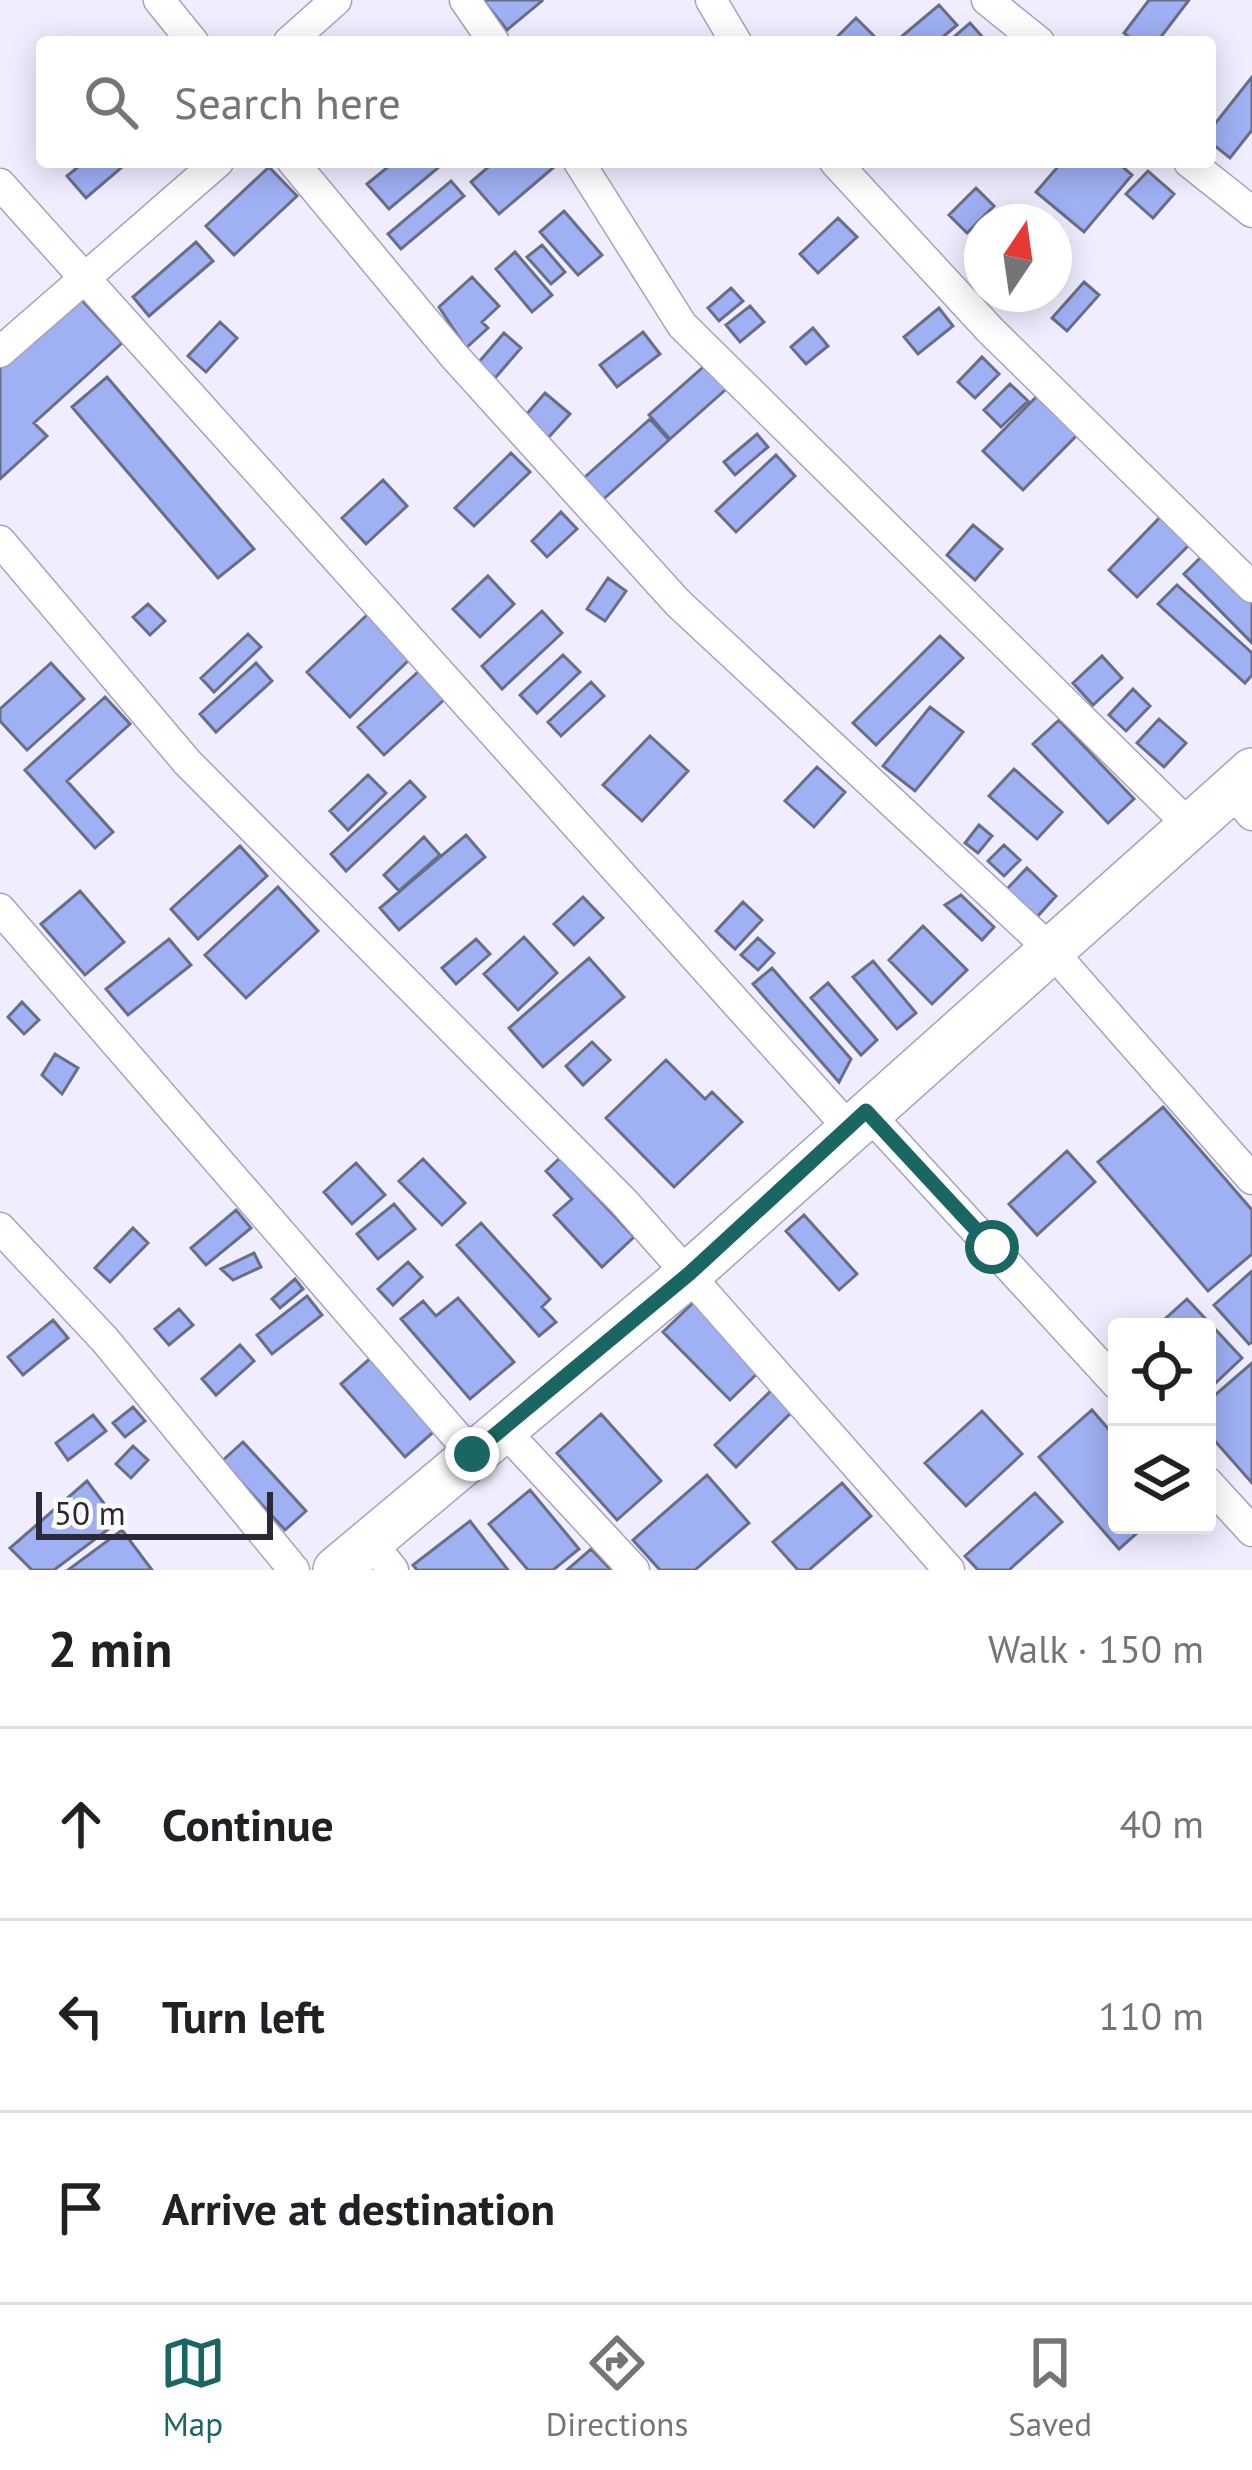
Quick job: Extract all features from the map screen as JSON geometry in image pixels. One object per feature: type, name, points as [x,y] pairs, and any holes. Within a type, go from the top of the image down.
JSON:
[{"type":"street","points":[[159,0],[189,36]]},
{"type":"street","points":[[296,36],[336,0]]},
{"type":"street","points":[[465,0],[490,36]]},
{"type":"street","points":[[711,0],[732,36]]},
{"type":"street","points":[[987,0],[1032,36]]},
{"type":"street","points":[[0,352],[211,168]]},
{"type":"street","points":[[298,168],[455,357],[679,603],[1050,949],[1252,1179]]},
{"type":"street","points":[[583,168],[682,326],[1191,827]]},
{"type":"street","points":[[841,168],[990,330],[1252,586]]},
{"type":"street","points":[[1197,168],[1252,212]]},
{"type":"street","points":[[0,184],[857,1119],[1108,1375]]},
{"type":"street","points":[[0,541],[187,762],[690,1273],[949,1570]]},
{"type":"street","points":[[366,1560],[487,1441],[690,1273],[1050,949],[1191,827],[1245,792]]},
{"type":"street","points":[[0,909],[487,1441],[634,1570]]},
{"type":"street","points":[[0,1228],[105,1340],[294,1570]]},
{"type":"street","points":[[1216,1492],[1252,1532]]},
{"type":"building","points":[[483,0],[541,0],[542,1],[507,30]]},
{"type":"building","points":[[1149,0],[1189,0],[1162,36],[1124,33]]},
{"type":"building","points":[[939,5],[957,25],[944,36],[902,36]]},
{"type":"building","points":[[856,18],[874,36],[838,36]]},
{"type":"building","points":[[970,23],[982,36],[955,36]]},
{"type":"building","points":[[1252,77],[1252,130],[1230,158],[1216,147],[1216,122]]},
{"type":"building","points":[[77,168],[121,168],[86,198],[67,176]]},
{"type":"building","points":[[268,168],[297,196],[234,255],[206,226]]},
{"type":"building","points":[[387,168],[438,168],[389,209],[367,184]]},
{"type":"building","points":[[487,168],[553,168],[499,214],[471,182]]},
{"type":"building","points":[[1057,168],[1124,168],[1132,175],[1084,232],[1072,222],[1072,204],[1050,204],[1036,192]]},
{"type":"building","points":[[1148,171],[1174,194],[1153,218],[1126,194]]},
{"type":"building","points":[[451,181],[464,196],[401,249],[388,234]]},
{"type":"building","points":[[976,188],[992,204],[964,204],[964,230],[949,215]]},
{"type":"building","points":[[564,211],[602,255],[578,275],[540,232]]},
{"type":"building","points":[[838,218],[857,237],[818,273],[800,254]]},
{"type":"building","points":[[196,242],[213,261],[149,316],[133,297]]},
{"type":"building","points":[[542,245],[565,272],[551,284],[527,257]]},
{"type":"building","points":[[515,252],[552,295],[532,312],[496,269]]},
{"type":"building","points":[[472,277],[499,306],[482,322],[488,328],[466,348],[439,307]]},
{"type":"building","points":[[1084,282],[1099,295],[1067,331],[1052,318],[1057,312],[1072,312],[1072,296]]},
{"type":"building","points":[[731,288],[743,301],[719,321],[708,308]]},
{"type":"building","points":[[78,296],[122,343],[34,423],[47,436],[0,479],[0,368]]},
{"type":"building","points":[[750,306],[764,322],[740,342],[726,325]]},
{"type":"building","points":[[939,308],[953,326],[918,354],[904,337]]},
{"type":"building","points":[[220,322],[237,338],[206,372],[188,356]]},
{"type":"building","points":[[813,328],[828,346],[806,364],[791,347]]},
{"type":"building","points":[[643,332],[660,354],[617,387],[600,365]]},
{"type":"building","points":[[504,333],[521,348],[495,378],[478,363]]},
{"type":"building","points":[[982,357],[999,374],[975,398],[958,382]]},
{"type":"building","points":[[710,361],[732,384],[670,439],[649,415]]},
{"type":"building","points":[[107,377],[254,549],[218,578],[72,407]]},
{"type":"building","points":[[1010,384],[1028,401],[1001,427],[984,410]]},
{"type":"building","points":[[1044,389],[1084,428],[1023,490],[983,451]]},
{"type":"building","points":[[545,393],[570,414],[548,438],[524,417]]},
{"type":"building","points":[[650,419],[669,440],[597,505],[577,484]]},
{"type":"building","points":[[757,434],[768,447],[735,475],[724,462]]},
{"type":"building","points":[[511,453],[530,472],[474,526],[455,508]]},
{"type":"building","points":[[776,455],[795,476],[736,532],[716,511]]},
{"type":"building","points":[[383,480],[407,506],[366,544],[342,518]]},
{"type":"building","points":[[1167,510],[1196,538],[1137,597],[1109,570]]},
{"type":"building","points":[[561,512],[577,529],[547,557],[532,541]]},
{"type":"building","points":[[973,525],[1002,549],[975,580],[947,555]]},
{"type":"building","points":[[1208,550],[1252,594],[1252,643],[1184,574]]},
{"type":"building","points":[[488,576],[514,604],[480,637],[453,609]]},
{"type":"building","points":[[608,578],[626,591],[605,621],[587,609]]},
{"type":"building","points":[[1177,585],[1252,653],[1252,675],[1245,683],[1158,604]]},
{"type":"building","points":[[148,604],[165,621],[150,635],[133,617]]},
{"type":"building","points":[[542,611],[562,633],[502,689],[482,666]]},
{"type":"building","points":[[369,613],[412,657],[350,717],[307,672]]},
{"type":"building","points":[[248,634],[261,647],[214,692],[201,678]]},
{"type":"building","points":[[940,636],[963,658],[876,745],[853,723]]},
{"type":"building","points":[[563,655],[580,672],[537,713],[520,695]]},
{"type":"building","points":[[1102,656],[1122,678],[1093,705],[1073,683]]},
{"type":"building","points":[[51,663],[84,699],[27,750],[0,721],[0,709]]},
{"type":"building","points":[[256,663],[272,681],[216,732],[200,714]]},
{"type":"building","points":[[420,670],[446,698],[384,755],[358,727]]},
{"type":"building","points":[[591,682],[604,696],[561,736],[548,722]]},
{"type":"building","points":[[1133,689],[1150,706],[1126,731],[1109,715]]},
{"type":"building","points":[[105,697],[130,724],[67,781],[113,832],[95,848],[25,770]]},
{"type":"building","points":[[930,707],[963,732],[915,791],[883,766]]},
{"type":"building","points":[[1159,719],[1186,743],[1164,767],[1137,743]]},
{"type":"building","points":[[1059,720],[1134,799],[1108,823],[1033,744]]},
{"type":"building","points":[[650,736],[688,771],[642,821],[603,785]]},
{"type":"building","points":[[817,767],[845,792],[814,827],[785,801]]},
{"type":"building","points":[[1014,769],[1062,812],[1037,839],[989,796]]},
{"type":"building","points":[[368,775],[386,793],[348,830],[330,811]]},
{"type":"building","points":[[410,781],[425,797],[346,871],[331,854]]},
{"type":"building","points":[[979,825],[992,836],[978,853],[965,843]]},
{"type":"building","points":[[466,835],[485,857],[399,930],[380,908]]},
{"type":"building","points":[[424,837],[440,855],[399,891],[384,875]]},
{"type":"building","points":[[1004,845],[1020,860],[1004,876],[988,861]]},
{"type":"building","points":[[240,846],[267,876],[198,939],[171,909]]},
{"type":"building","points":[[1027,868],[1056,896],[1036,918],[1006,890]]},
{"type":"building","points":[[278,887],[318,931],[246,998],[205,955]]},
{"type":"building","points":[[80,891],[124,942],[85,975],[41,924]]},
{"type":"building","points":[[961,895],[994,927],[982,940],[945,905]]},
{"type":"building","points":[[583,897],[603,918],[574,945],[554,924]]},
{"type":"building","points":[[743,902],[762,920],[735,949],[716,931]]},
{"type":"building","points":[[923,926],[967,970],[932,1004],[889,960]]},
{"type":"building","points":[[524,937],[557,973],[518,1010],[484,974]]},
{"type":"building","points":[[758,938],[774,953],[758,970],[741,955]]},
{"type":"building","points":[[169,939],[191,965],[128,1015],[106,989]]},
{"type":"building","points":[[476,939],[490,954],[456,984],[442,968]]},
{"type":"building","points":[[589,958],[624,997],[543,1067],[509,1028]]},
{"type":"building","points":[[873,961],[916,1013],[897,1029],[853,977]]},
{"type":"building","points":[[772,968],[851,1059],[839,1082],[753,984]]},
{"type":"building","points":[[828,983],[877,1040],[861,1055],[811,998]]},
{"type":"building","points":[[22,1002],[39,1020],[24,1034],[8,1017]]},
{"type":"building","points":[[592,1042],[610,1060],[583,1085],[566,1066]]},
{"type":"building","points":[[55,1054],[78,1068],[62,1094],[42,1075]]},
{"type":"building","points":[[666,1060],[705,1099],[712,1092],[742,1122],[674,1187],[606,1118]]},
{"type":"building","points":[[1163,1107],[1252,1210],[1252,1254],[1208,1291],[1098,1162]]},
{"type":"building","points":[[1067,1151],[1095,1182],[1037,1235],[1009,1204]]},
{"type":"building","points":[[560,1158],[634,1237],[602,1267],[554,1215],[572,1199],[546,1171]]},
{"type":"building","points":[[423,1159],[465,1203],[442,1225],[399,1181]]},
{"type":"building","points":[[356,1163],[385,1195],[352,1224],[324,1192]]},
{"type":"building","points":[[394,1204],[415,1229],[378,1259],[357,1234]]},
{"type":"building","points":[[236,1210],[251,1228],[206,1265],[191,1248]]},
{"type":"building","points":[[804,1215],[857,1274],[839,1290],[786,1231]]},
{"type":"building","points":[[481,1223],[550,1299],[542,1307],[556,1322],[539,1336],[457,1245]]},
{"type":"building","points":[[133,1228],[148,1243],[110,1282],[95,1268]]},
{"type":"building","points":[[254,1253],[261,1267],[233,1280],[221,1269]]},
{"type":"building","points":[[408,1262],[422,1277],[393,1305],[378,1289]]},
{"type":"building","points":[[1252,1271],[1252,1342],[1249,1344],[1214,1305]]},
{"type":"building","points":[[295,1279],[303,1289],[280,1308],[272,1299]]},
{"type":"building","points":[[307,1296],[322,1315],[272,1354],[257,1335]]},
{"type":"building","points":[[699,1297],[766,1365],[730,1400],[663,1332]]},
{"type":"building","points":[[458,1298],[514,1362],[470,1399],[401,1319],[423,1301],[436,1316]]},
{"type":"building","points":[[1187,1299],[1205,1318],[1166,1318]]},
{"type":"building","points":[[179,1309],[193,1325],[169,1345],[155,1329]]},
{"type":"building","points":[[53,1320],[68,1338],[23,1375],[8,1357]]},
{"type":"building","points":[[1216,1330],[1242,1358],[1216,1383]]},
{"type":"building","points":[[240,1345],[254,1361],[216,1395],[202,1379]]},
{"type":"building","points":[[374,1355],[438,1428],[405,1457],[341,1384]]},
{"type":"building","points":[[1252,1363],[1252,1483],[1216,1442],[1216,1394]]},
{"type":"building","points":[[780,1382],[801,1403],[736,1467],[715,1445]]},
{"type":"building","points":[[133,1407],[145,1421],[125,1437],[113,1423]]},
{"type":"building","points":[[1092,1410],[1108,1429],[1108,1534],[1136,1534],[1119,1549],[1039,1457]]},
{"type":"building","points":[[982,1411],[1022,1454],[966,1506],[925,1463]]},
{"type":"building","points":[[601,1414],[661,1481],[617,1520],[557,1453]]},
{"type":"building","points":[[93,1415],[106,1431],[68,1460],[56,1443]]},
{"type":"building","points":[[243,1442],[306,1511],[285,1530],[222,1461]]},
{"type":"building","points":[[133,1446],[148,1460],[131,1478],[116,1464]]},
{"type":"building","points":[[707,1475],[749,1523],[695,1570],[660,1570],[633,1540]]},
{"type":"building","points":[[87,1481],[118,1522],[54,1570],[32,1570],[10,1548]]},
{"type":"building","points":[[842,1483],[871,1516],[809,1570],[798,1570],[773,1542]]},
{"type":"building","points":[[530,1490],[579,1549],[553,1570],[528,1570],[489,1524]]},
{"type":"building","points":[[1035,1493],[1062,1522],[1009,1570],[978,1570],[965,1556]]},
{"type":"building","points":[[470,1521],[508,1570],[417,1570],[413,1565]]},
{"type":"building","points":[[122,1530],[152,1570],[68,1570]]},
{"type":"building","points":[[591,1549],[611,1570],[567,1570]]},
{"type":"route","points":[[472,1454],[690,1273],[866,1111],[992,1247]]}]
